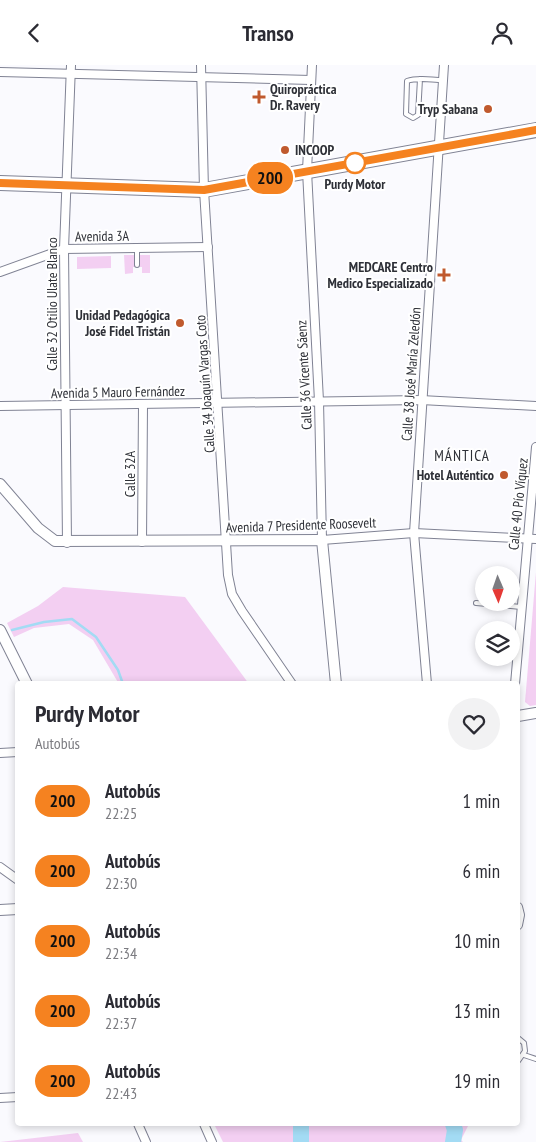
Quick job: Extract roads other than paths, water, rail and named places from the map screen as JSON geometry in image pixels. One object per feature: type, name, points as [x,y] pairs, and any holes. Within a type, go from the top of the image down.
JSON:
[{"type":"highway","points":[[0,183],[204,190],[536,130]]},
{"type":"street","name":"Calle 32 Otilio Ulate Blanco","points":[[67,543],[64,406],[64,249],[71,65]]},
{"type":"street","name":"Calle 34 Joaquín Vargas Coto","points":[[201,65],[204,190],[219,403],[228,575],[232,594],[290,681]]},
{"type":"street","name":"Calle 36 Vicente Sáenz","points":[[312,65],[307,171],[319,401],[322,540],[336,681]]},
{"type":"street","name":"Calle 38 José María Zeledón","points":[[427,681],[414,533],[421,400],[444,65]]},
{"type":"street","points":[[0,72],[311,80]]},
{"type":"street","name":"Avenida 3A","points":[[0,272],[64,249],[208,247]]},
{"type":"street","name":"Avenida 5 Mauro Fernández","points":[[0,406],[421,400],[536,407]]},
{"type":"street","name":"Calle 32A","points":[[142,542],[143,405]]},
{"type":"street","name":"Calle 40 Pío Víquez","points":[[515,681],[536,447]]},
{"type":"street","points":[[0,484],[47,537],[55,541],[67,543]]},
{"type":"street","name":"Avenida 7 Presidente Roosevelt","points":[[67,543],[322,540],[414,533],[536,539]]},
{"type":"street","points":[[0,630],[26,681]]},
{"type":"street","points":[[520,716],[536,713]]},
{"type":"street","points":[[0,753],[15,752]]},
{"type":"street","points":[[0,867],[15,878]]},
{"type":"street","points":[[0,910],[15,909]]},
{"type":"street","points":[[0,1098],[15,1097]]},
{"type":"street","points":[[139,1126],[146,1142]]},
{"type":"street","points":[[205,1126],[212,1142]]},
{"type":"lane","points":[[420,79],[418,115],[413,118],[406,114],[406,84],[411,79],[420,79],[443,80]]},
{"type":"lane","points":[[137,248],[137,265]]},
{"type":"lane","points":[[520,1040],[524,1043],[524,1055],[520,1059]]},
{"type":"lane","points":[[524,1055],[536,1059]]},
{"type":"waterway","points":[[12,630],[44,622],[72,619],[96,637],[118,670],[122,681]]},
{"type":"waterway","points":[[301,1126],[301,1142]]},
{"type":"waterway","points":[[453,1142],[454,1126]]},
{"type":"place","name":"Quiropráctica Dr. Ravery","points":[[259,97]]},
{"type":"place","name":"Tryp Sabana","points":[[488,109]]},
{"type":"place","name":"INCOOP","points":[[285,150]]},
{"type":"place","name":"Purdy Motor","points":[[355,163]]},
{"type":"place","name":"MEDCARE Centro Medico Especializado","points":[[444,275]]},
{"type":"place","name":"Unidad Pedagógica José Fidel Tristán","points":[[180,323]]},
{"type":"place","name":"Hotel Auténtico","points":[[504,475]]},
{"type":"district","name":"MÁNTICA","points":[[462,455]]}]
